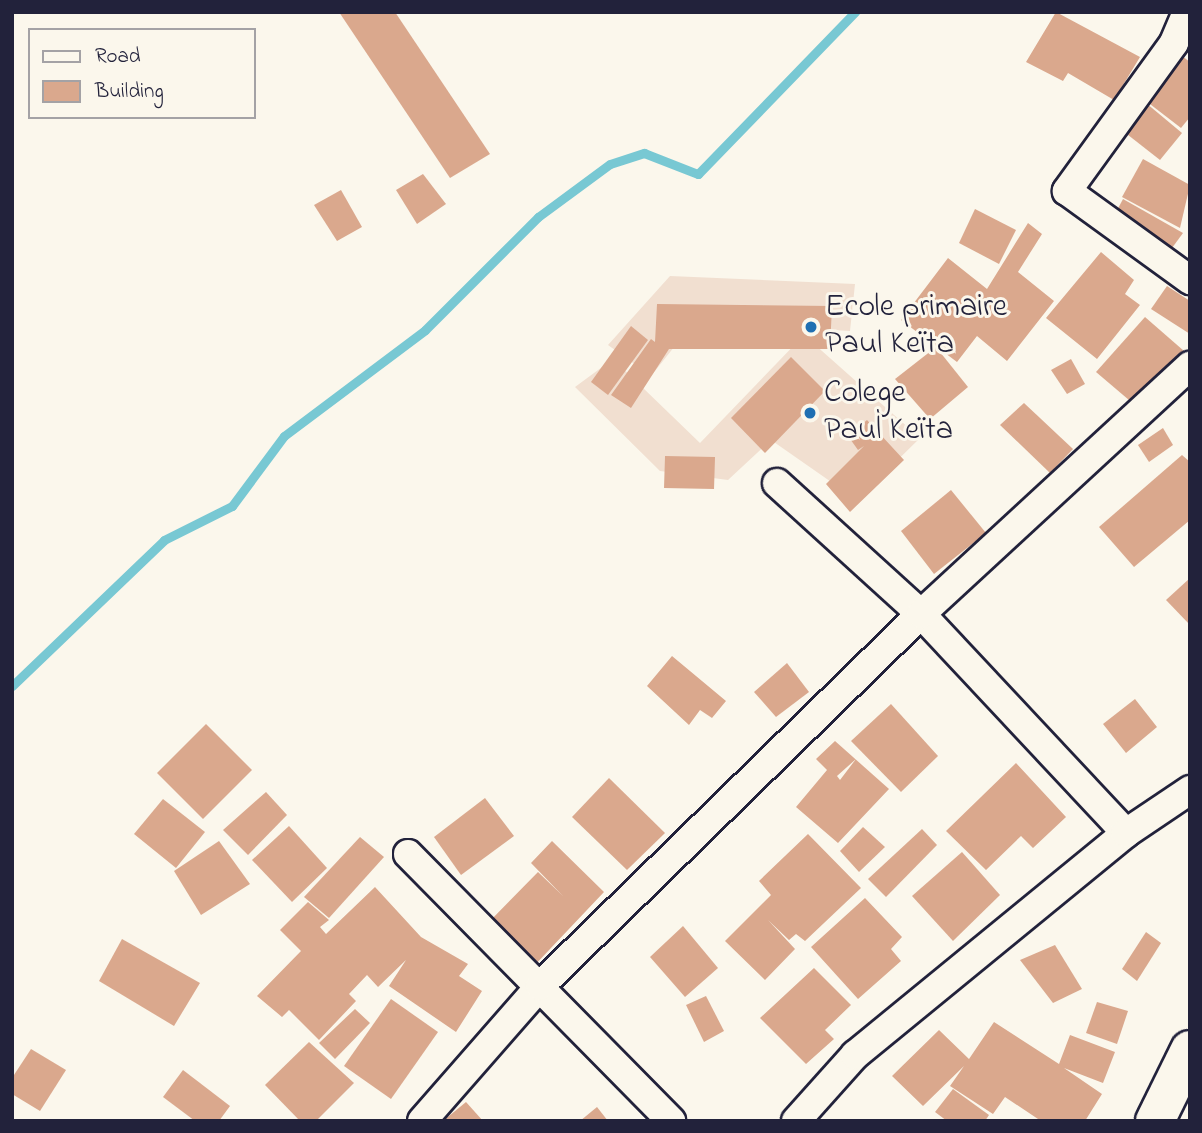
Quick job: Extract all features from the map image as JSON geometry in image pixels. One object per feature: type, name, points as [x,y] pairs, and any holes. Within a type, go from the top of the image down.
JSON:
[{"type":"main road","points":[[1155,1121],[1190,1050]]},
{"type":"street","points":[[1187,12],[1174,43],[1067,191],[1190,280]]},
{"type":"street","points":[[422,1121],[540,986],[921,614],[1190,366]]},
{"type":"street","points":[[777,483],[921,614],[1126,832]]},
{"type":"street","points":[[796,1121],[855,1055],[1126,832],[1190,790]]},
{"type":"street","points":[[408,855],[671,1121]]},
{"type":"shaded area","name":"Ecole primaire Paul Keïta","points":[[670,276],[855,284],[850,331],[694,322],[651,376],[608,345]]},
{"type":"shaded area","name":"Colege Paul Keïta","points":[[804,335],[920,438],[857,500],[771,440],[728,480],[660,471],[575,387],[613,359],[700,443]]},
{"type":"building","points":[[339,12],[395,12],[490,154],[450,178]]},
{"type":"building","points":[[1056,12],[1140,57],[1114,100],[1068,73],[1063,81],[1026,62]]},
{"type":"building","points":[[1182,56],[1190,62],[1190,117],[1181,128],[1146,101]]},
{"type":"building","points":[[1146,103],[1182,133],[1160,160],[1123,131]]},
{"type":"building","points":[[1143,159],[1190,185],[1180,228],[1122,197]]},
{"type":"building","points":[[423,174],[446,204],[417,224],[396,190]]},
{"type":"building","points":[[341,190],[362,227],[337,241],[314,205]]},
{"type":"building","points":[[1123,199],[1183,233],[1172,248],[1114,216]]},
{"type":"building","points":[[975,209],[1016,230],[999,264],[959,243]]},
{"type":"building","points":[[1028,223],[1042,234],[1018,272],[1054,301],[1007,361],[977,336],[957,362],[901,320],[948,258],[987,289]]},
{"type":"building","points":[[1101,252],[1134,280],[1125,294],[1140,305],[1097,359],[1046,318]]},
{"type":"building","points":[[1167,286],[1190,301],[1190,334],[1151,309]]},
{"type":"building","points":[[657,304],[832,306],[830,349],[669,349],[631,408],[611,395],[651,339],[655,342]]},
{"type":"building","points":[[1145,317],[1184,351],[1136,406],[1096,372]]},
{"type":"building","points":[[631,326],[648,340],[608,395],[591,382]]},
{"type":"building","points":[[936,347],[968,387],[930,419],[895,379]]},
{"type":"building","points":[[791,357],[825,391],[765,453],[731,418]]},
{"type":"building","points":[[1071,359],[1085,384],[1067,394],[1051,370]]},
{"type":"building","points":[[1024,403],[1073,449],[1050,473],[1000,425]]},
{"type":"building","points":[[867,420],[904,460],[850,512],[826,484],[864,446],[858,450],[848,436]]},
{"type":"building","points":[[1163,428],[1173,445],[1149,462],[1138,445]]},
{"type":"building","points":[[1182,455],[1190,462],[1190,520],[1134,567],[1099,527]]},
{"type":"building","points":[[665,456],[715,457],[714,489],[664,488]]},
{"type":"building","points":[[951,490],[986,533],[934,574],[901,531]]},
{"type":"building","points":[[1190,578],[1190,625],[1166,600]]},
{"type":"building","points":[[672,656],[726,701],[712,718],[700,710],[689,725],[647,686]]},
{"type":"building","points":[[787,663],[809,692],[776,717],[754,692]]},
{"type":"building","points":[[1135,699],[1157,727],[1126,753],[1103,724]]},
{"type":"building","points":[[891,704],[938,756],[901,792],[851,741]]},
{"type":"building","points":[[206,724],[252,770],[203,819],[157,773]]},
{"type":"building","points":[[835,741],[856,759],[889,789],[838,843],[796,807],[827,770],[816,759]],"holes":[[[856,759],[840,780],[837,776]]]},
{"type":"building","points":[[1016,763],[1066,817],[1033,848],[1021,836],[986,870],[946,831]]},
{"type":"building","points":[[609,778],[665,833],[627,870],[572,817]]},
{"type":"building","points":[[266,792],[287,815],[248,855],[223,830]]},
{"type":"building","points":[[485,798],[514,836],[461,875],[434,837]]},
{"type":"building","points":[[163,799],[205,832],[176,868],[134,834]]},
{"type":"building","points":[[289,826],[327,868],[292,902],[252,860]]},
{"type":"building","points":[[863,827],[885,847],[859,872],[840,851]]},
{"type":"building","points":[[922,829],[937,845],[886,897],[868,879]]},
{"type":"building","points":[[808,834],[861,888],[805,941],[796,934],[789,940],[768,920],[795,949],[765,980],[725,941],[771,895],[759,881]]},
{"type":"building","points":[[360,837],[384,857],[329,918],[304,897]]},
{"type":"building","points":[[219,841],[250,884],[201,915],[174,871]]},
{"type":"building","points":[[552,841],[604,892],[532,968],[487,924],[538,872],[563,896],[531,863]]},
{"type":"building","points":[[962,852],[1000,895],[953,941],[912,896]]},
{"type":"building","points":[[375,887],[421,937],[468,964],[459,976],[482,991],[456,1032],[389,986],[406,960],[378,987],[367,975],[349,994],[356,1001],[319,1040],[289,1010],[282,1017],[257,996],[301,951],[280,930],[308,902],[329,920],[320,927],[326,934]]},
{"type":"building","points":[[865,898],[902,937],[891,949],[901,961],[858,999],[811,947]]},
{"type":"building","points":[[683,926],[718,968],[685,997],[650,957]]},
{"type":"building","points":[[1146,932],[1161,943],[1137,981],[1122,969]]},
{"type":"building","points":[[122,939],[200,983],[174,1026],[99,981]]},
{"type":"building","points":[[1055,945],[1082,989],[1053,1003],[1020,960]]},
{"type":"building","points":[[814,968],[851,1005],[825,1030],[834,1039],[806,1064],[760,1018]]},
{"type":"building","points":[[706,996],[724,1031],[704,1042],[686,1005]]},
{"type":"building","points":[[391,999],[438,1032],[391,1099],[344,1066]]},
{"type":"building","points":[[1097,1002],[1128,1011],[1117,1044],[1086,1033]]},
{"type":"building","points":[[355,1009],[370,1023],[335,1059],[319,1043]]},
{"type":"building","points":[[994,1022],[1059,1064],[1070,1035],[1115,1052],[1103,1083],[1064,1068],[1102,1094],[1085,1121],[1041,1121],[1005,1097],[993,1114],[950,1086],[964,1066],[923,1106],[892,1076],[939,1030],[969,1059]]},
{"type":"building","points":[[309,1042],[354,1083],[316,1121],[300,1121],[265,1085]]},
{"type":"building","points":[[31,1049],[66,1070],[40,1111],[12,1094],[12,1078]]},
{"type":"building","points":[[183,1070],[230,1106],[219,1121],[195,1121],[163,1097]]},
{"type":"building","points":[[953,1089],[989,1115],[985,1121],[947,1121],[935,1112]]},
{"type":"building","points":[[466,1102],[483,1121],[443,1121]]},
{"type":"building","points":[[597,1107],[608,1121],[580,1121]]},
{"type":"waterway","points":[[12,686],[164,540],[232,506],[284,436],[425,330],[538,217],[610,164],[644,153],[698,174],[855,12]]},
{"type":"place","name":"Ecole primaire Paul Keïta","points":[[811,327]]},
{"type":"place","name":"Colege Paul Keïta","points":[[810,413]]}]
